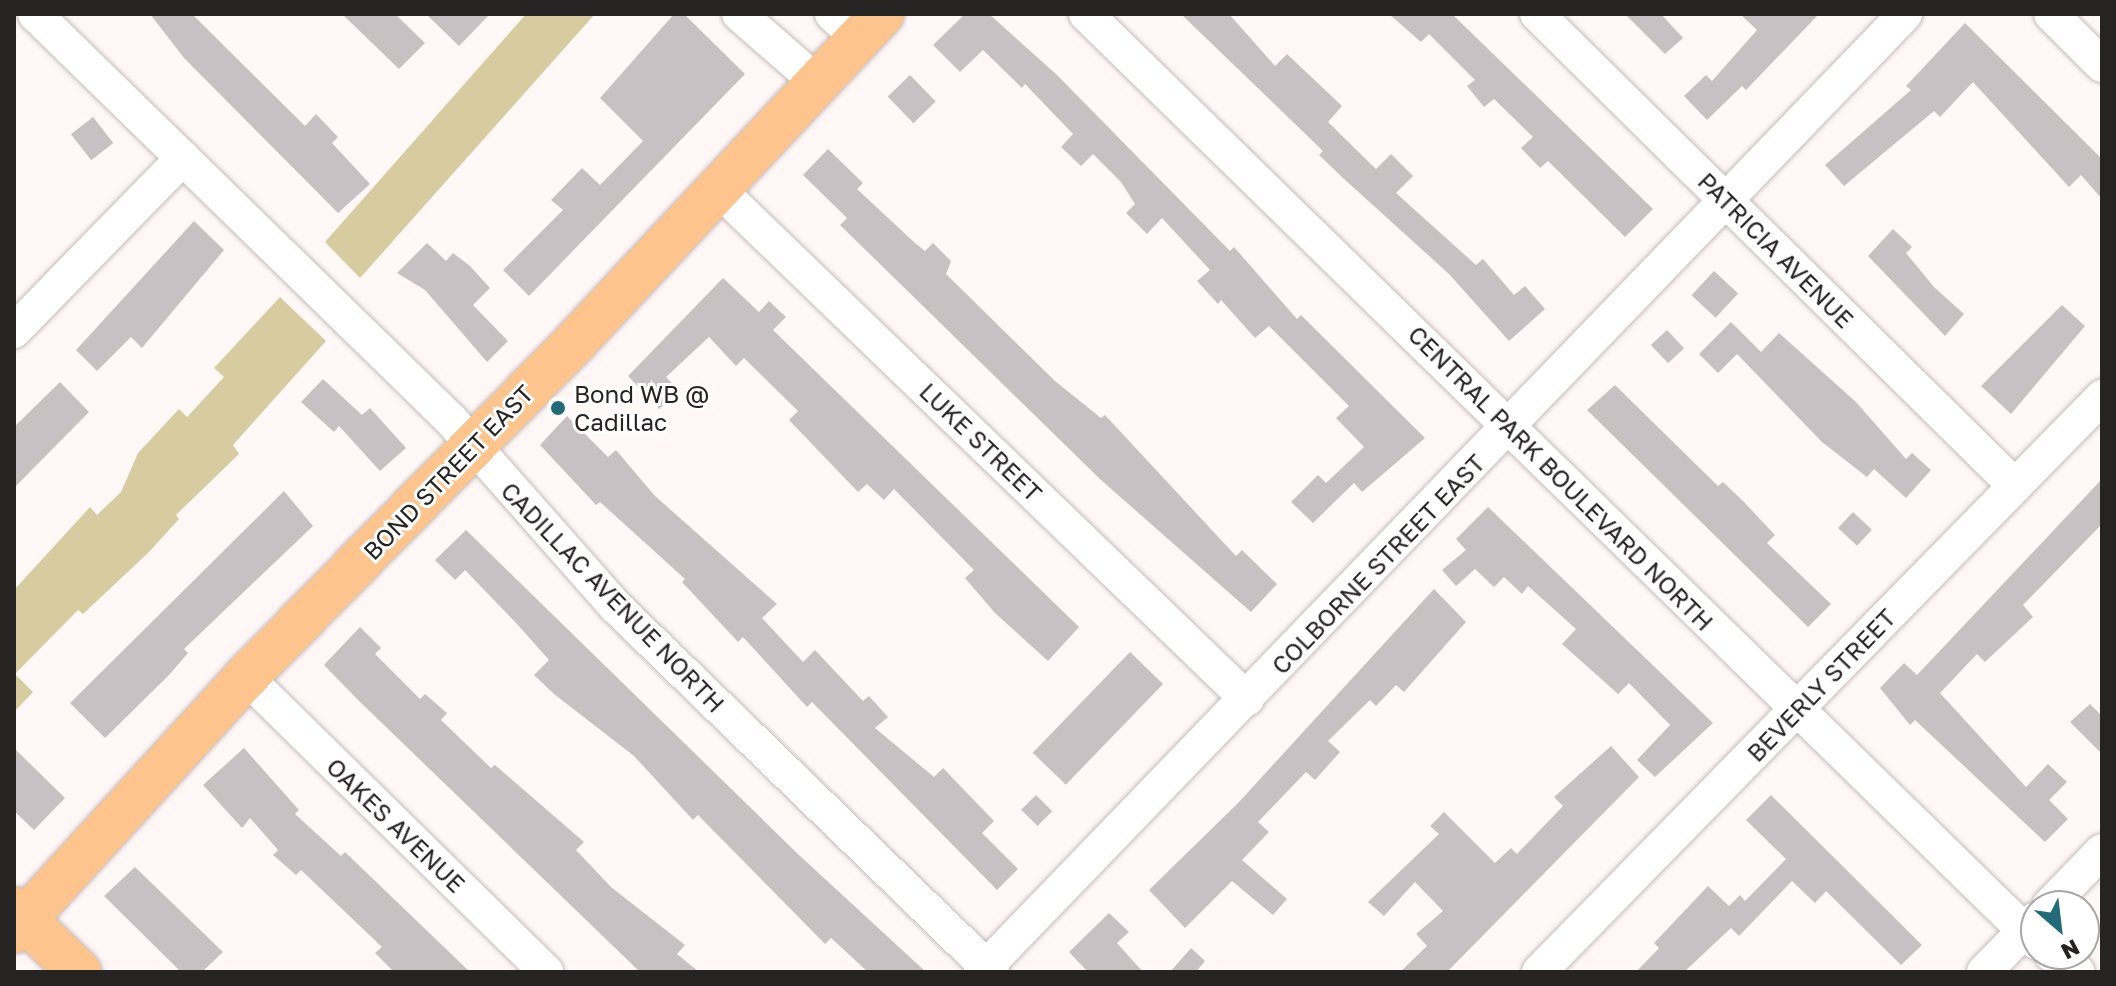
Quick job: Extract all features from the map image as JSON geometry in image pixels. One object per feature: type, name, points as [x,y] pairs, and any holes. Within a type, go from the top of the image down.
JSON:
[{"type":"main road","name":"BOND STREET EAST","points":[[17,919],[246,677],[473,447],[715,186],[817,82],[858,22]]},
{"type":"main road","points":[[17,919],[79,972]]},
{"type":"street","name":"CADILLAC AVENUE NORTH","points":[[35,14],[473,447],[616,607],[987,970]]},
{"type":"street","points":[[739,14],[817,82]]},
{"type":"street","name":"CENTRAL PARK BOULEVARD NORTH","points":[[1086,14],[1512,426],[1795,712],[2020,920]]},
{"type":"street","name":"PATRICIA AVENUE","points":[[1537,14],[2015,486]]},
{"type":"street","name":"COLBORNE STREET EAST","points":[[987,970],[1512,426],[1724,199],[1905,14]]},
{"type":"street","points":[[2051,14],[2102,65]]},
{"type":"street","points":[[14,331],[183,158]]},
{"type":"street","name":"LUKE STREET","points":[[715,186],[1247,699]]},
{"type":"street","name":"BEVERLY STREET","points":[[1539,972],[2102,397]]},
{"type":"street","name":"OAKES AVENUE","points":[[246,677],[546,972]]},
{"type":"street","points":[[2064,890],[2102,851]]},
{"type":"street","points":[[1984,972],[2020,941]]},
{"type":"shaded area","points":[[526,14],[595,14],[360,278],[325,242]]},
{"type":"shaded area","points":[[280,297],[326,341],[233,445],[239,454],[176,515],[179,519],[149,552],[83,614],[78,610],[15,674],[33,692],[14,712],[14,590],[90,507],[97,515],[121,492],[138,453],[179,409],[187,417],[224,377],[214,368]]},
{"type":"building","points":[[150,14],[192,14],[305,126],[316,114],[338,137],[332,143],[370,184],[338,213],[184,58]]},
{"type":"building","points":[[342,14],[395,14],[425,43],[399,69]]},
{"type":"building","points":[[426,14],[490,14],[459,46]]},
{"type":"building","points":[[674,14],[684,14],[745,74],[529,296],[503,270],[563,210],[551,200],[582,168],[600,185],[643,141],[600,98]]},
{"type":"building","points":[[965,14],[989,14],[1056,74],[1230,251],[1234,247],[1297,319],[1301,315],[1425,438],[1362,492],[1354,483],[1313,523],[1291,502],[1318,475],[1326,483],[1364,447],[1336,418],[1349,406],[1269,326],[1255,338],[1221,300],[1218,304],[1197,281],[1210,270],[1162,218],[1147,234],[1126,213],[1135,204],[1121,182],[1093,154],[1081,166],[1061,147],[1073,134],[1025,84],[1022,88],[983,50],[960,72],[933,45]]},
{"type":"building","points":[[1181,14],[1229,14],[1275,66],[1287,54],[1342,106],[1328,122],[1376,169],[1391,154],[1413,176],[1396,193],[1476,265],[1483,259],[1514,295],[1525,286],[1545,309],[1509,341],[1449,274],[1319,155],[1323,151]]},
{"type":"building","points":[[1389,14],[1452,14],[1653,209],[1625,237],[1548,161],[1540,168],[1521,148],[1533,137],[1494,99],[1484,107],[1467,86],[1475,80],[1429,34],[1421,42]]},
{"type":"building","points":[[1625,14],[1661,14],[1683,38],[1665,54]]},
{"type":"building","points":[[1740,14],[1819,14],[1746,90],[1742,86],[1707,120],[1684,96],[1706,75],[1712,81],[1757,30]]},
{"type":"building","points":[[1965,23],[2102,159],[2102,199],[2081,175],[2069,187],[1973,82],[1940,117],[1934,111],[1844,186],[1825,165],[1911,90],[1906,86]]},
{"type":"building","points":[[910,75],[936,102],[913,123],[888,97]]},
{"type":"building","points":[[93,117],[113,143],[91,160],[71,134]]},
{"type":"building","points":[[828,149],[863,183],[857,189],[915,243],[925,251],[933,243],[951,261],[946,274],[1055,381],[1101,418],[1105,415],[1236,556],[1242,550],[1277,584],[1251,612],[1101,480],[840,225],[847,218],[803,175]]},
{"type":"building","points":[[194,221],[224,250],[142,348],[131,337],[97,371],[76,350]]},
{"type":"building","points":[[1893,229],[1912,247],[1906,253],[1934,287],[1964,314],[1945,336],[1868,256]]},
{"type":"building","points":[[427,243],[446,261],[453,253],[490,288],[473,305],[508,341],[487,362],[425,290],[397,273]]},
{"type":"building","points":[[1714,271],[1738,294],[1716,318],[1691,295]]},
{"type":"building","points":[[723,278],[759,312],[769,301],[786,317],[773,330],[1079,627],[1048,661],[995,613],[965,578],[974,570],[894,489],[884,500],[867,484],[858,492],[789,420],[798,411],[744,358],[736,366],[709,337],[666,377],[679,391],[659,409],[628,376]]},
{"type":"building","points":[[2062,305],[2085,326],[2011,414],[1981,386]]},
{"type":"building","points":[[1731,322],[1761,352],[1779,333],[1856,402],[1906,459],[1912,453],[1931,470],[1906,498],[1874,469],[1867,477],[1822,442],[1737,354],[1718,373],[1699,354]]},
{"type":"building","points":[[1667,330],[1684,348],[1668,363],[1651,345]]},
{"type":"building","points":[[323,379],[362,415],[370,408],[406,448],[380,471],[339,426],[334,432],[301,402]]},
{"type":"building","points":[[60,382],[89,412],[14,488],[14,427]]},
{"type":"building","points":[[1615,385],[1718,486],[1723,482],[1744,502],[1775,535],[1767,543],[1831,604],[1808,627],[1587,410]]},
{"type":"building","points":[[567,416],[608,457],[616,450],[655,496],[777,604],[762,618],[803,662],[815,650],[863,701],[869,696],[888,717],[875,728],[934,777],[943,768],[994,821],[982,833],[1018,869],[997,890],[812,702],[807,707],[743,637],[738,642],[682,582],[685,579],[600,502],[596,505],[540,445]]},
{"type":"building","points":[[2102,479],[2102,524],[2023,605],[2033,617],[1985,662],[1977,654],[1940,693],[2026,787],[2048,764],[2067,782],[2049,800],[2068,819],[2045,842],[1915,720],[1910,725],[1880,688],[1904,663],[1917,675]]},
{"type":"building","points":[[284,491],[313,526],[184,649],[188,653],[169,675],[105,738],[70,703]]},
{"type":"building","points":[[1488,507],[1713,723],[1655,777],[1637,760],[1670,725],[1629,683],[1618,694],[1562,644],[1576,629],[1528,586],[1522,594],[1504,577],[1494,587],[1475,569],[1456,586],[1442,570],[1466,550],[1456,539]]},
{"type":"building","points":[[1853,512],[1872,530],[1857,546],[1838,528]]},
{"type":"building","points":[[466,530],[799,855],[926,972],[868,972],[831,938],[825,944],[698,815],[693,820],[634,756],[534,675],[549,660],[465,570],[455,580],[435,560]]},
{"type":"building","points":[[1434,589],[1466,622],[1404,692],[1396,685],[1376,706],[1370,700],[1328,741],[1340,752],[1315,780],[1306,772],[1258,822],[1269,832],[1242,860],[1287,899],[1273,915],[1232,881],[1185,928],[1149,890],[1238,803]]},
{"type":"building","points":[[360,627],[381,648],[375,654],[420,699],[425,694],[447,713],[441,720],[491,768],[495,765],[584,842],[576,850],[611,887],[685,945],[677,954],[699,972],[640,972],[358,700],[324,665]]},
{"type":"building","points":[[1130,652],[1163,684],[1066,785],[1033,753]]},
{"type":"building","points":[[2090,704],[2102,716],[2102,754],[2070,722]]},
{"type":"building","points":[[1611,746],[1639,777],[1447,972],[1400,972],[1427,946],[1416,934],[1443,911],[1415,882],[1384,916],[1368,902],[1439,834],[1430,826],[1444,812],[1495,863],[1511,848],[1517,854],[1563,806],[1554,797]]},
{"type":"building","points":[[14,748],[65,798],[34,830],[14,811]]},
{"type":"building","points":[[244,748],[299,810],[295,814],[341,856],[345,852],[470,972],[394,972],[375,953],[382,947],[301,870],[296,875],[273,855],[278,850],[250,818],[242,828],[203,785]]},
{"type":"building","points":[[1036,795],[1052,811],[1037,826],[1021,810]]},
{"type":"building","points":[[1771,795],[1922,945],[1901,965],[1826,891],[1815,903],[1792,881],[1739,936],[1731,928],[1684,972],[1636,972],[1659,948],[1654,943],[1708,886],[1729,906],[1740,895],[1745,901],[1786,859],[1746,820]]},
{"type":"building","points":[[135,867],[223,952],[202,972],[181,972],[104,896]]},
{"type":"building","points":[[1109,913],[1129,932],[1117,943],[1143,972],[1088,972],[1069,952]]},
{"type":"building","points":[[1191,948],[1205,961],[1196,972],[1170,972]]},
{"type":"place","name":"Bond WB @ Cadillac","points":[[558,408]]}]
